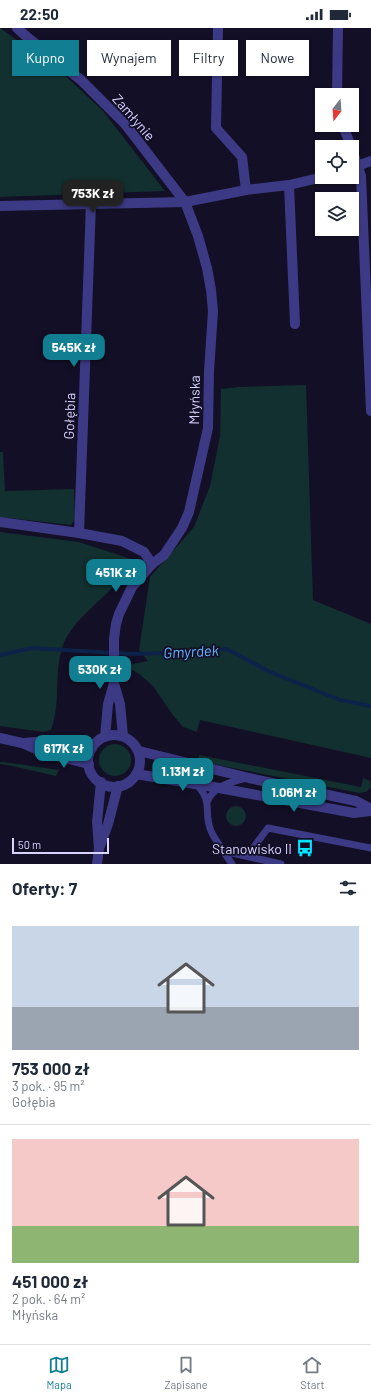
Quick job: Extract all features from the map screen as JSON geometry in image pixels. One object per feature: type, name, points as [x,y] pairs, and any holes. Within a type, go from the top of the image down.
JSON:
[{"type":"street","name":"Zamłynie","points":[[17,28],[81,80],[125,124],[185,202]]},
{"type":"street","points":[[218,28],[216,128],[242,157],[246,190]]},
{"type":"street","points":[[337,88],[338,28]]},
{"type":"street","points":[[359,166],[371,161]]},
{"type":"street","points":[[359,173],[361,176],[371,411]]},
{"type":"street","points":[[0,206],[185,202],[315,179]]},
{"type":"street","points":[[289,184],[295,324]]},
{"type":"street","name":"Młyńska","points":[[123,736],[120,704],[114,683],[114,639],[119,614],[132,587],[152,564],[164,555],[182,528],[189,512],[208,428],[209,371],[213,311],[207,268],[198,236],[185,202]]},
{"type":"street","name":"Gołębia","points":[[79,533],[91,204]]},
{"type":"street","points":[[0,522],[79,533],[122,541],[144,552],[152,564]]},
{"type":"street","name":"Młyńska","points":[[105,736],[108,704],[114,683]]},
{"type":"street","points":[[105,736],[123,736],[131,741],[138,752],[140,763],[136,774],[128,782],[118,786],[112,786],[101,782],[92,773],[89,764],[89,756],[92,748],[105,736]]},
{"type":"street","points":[[0,738],[22,743],[45,753],[89,764]]},
{"type":"street","points":[[22,743],[46,741],[92,748]]},
{"type":"street","points":[[138,752],[356,801],[371,810]]},
{"type":"street","points":[[136,774],[354,813],[371,810]]},
{"type":"street","points":[[97,864],[99,848],[97,822],[101,782]]},
{"type":"street","points":[[99,848],[108,824],[118,786]]},
{"type":"lane","points":[[207,802],[210,796],[219,788],[229,783],[249,778]]},
{"type":"lane","points":[[196,784],[204,792],[207,802],[210,831],[232,864]]},
{"type":"lane","points":[[248,856],[268,828],[371,848]]},
{"type":"lane","points":[[223,851],[281,864]]},
{"type":"green space","points":[[0,28],[17,40],[12,40],[12,76],[66,76],[103,111],[165,191],[0,197]]},
{"type":"green space","points":[[306,385],[313,600],[371,624],[371,758],[200,720],[197,732],[183,727],[172,714],[153,686],[138,673],[123,666],[148,661],[139,650],[150,577],[194,527],[210,486],[220,436],[221,389]]},
{"type":"green space","points":[[0,452],[3,452],[5,491],[74,489],[75,519],[71,525],[0,517]]},
{"type":"green space","points":[[0,532],[79,542],[131,559],[136,563],[75,625],[65,640],[58,669],[57,700],[54,720],[51,730],[43,732],[0,726]]},
{"type":"green space","points":[[112,744],[118,744],[128,751],[131,760],[130,766],[124,773],[118,776],[112,776],[102,769],[99,763],[99,757],[106,747]]},
{"type":"green space","points":[[199,755],[361,787],[363,778],[370,781],[371,787],[366,792],[359,793],[198,761]]},
{"type":"green space","points":[[0,762],[59,770],[56,776],[0,764]]},
{"type":"green space","points":[[236,806],[243,809],[246,816],[243,823],[236,826],[229,823],[226,816],[229,809]]},
{"type":"waterway","name":"Gmyrdek","points":[[0,655],[32,648],[131,654],[227,649],[268,671],[340,700],[371,706]]},
{"type":"place","name":"Stanowisko II","points":[[305,848]]}]
